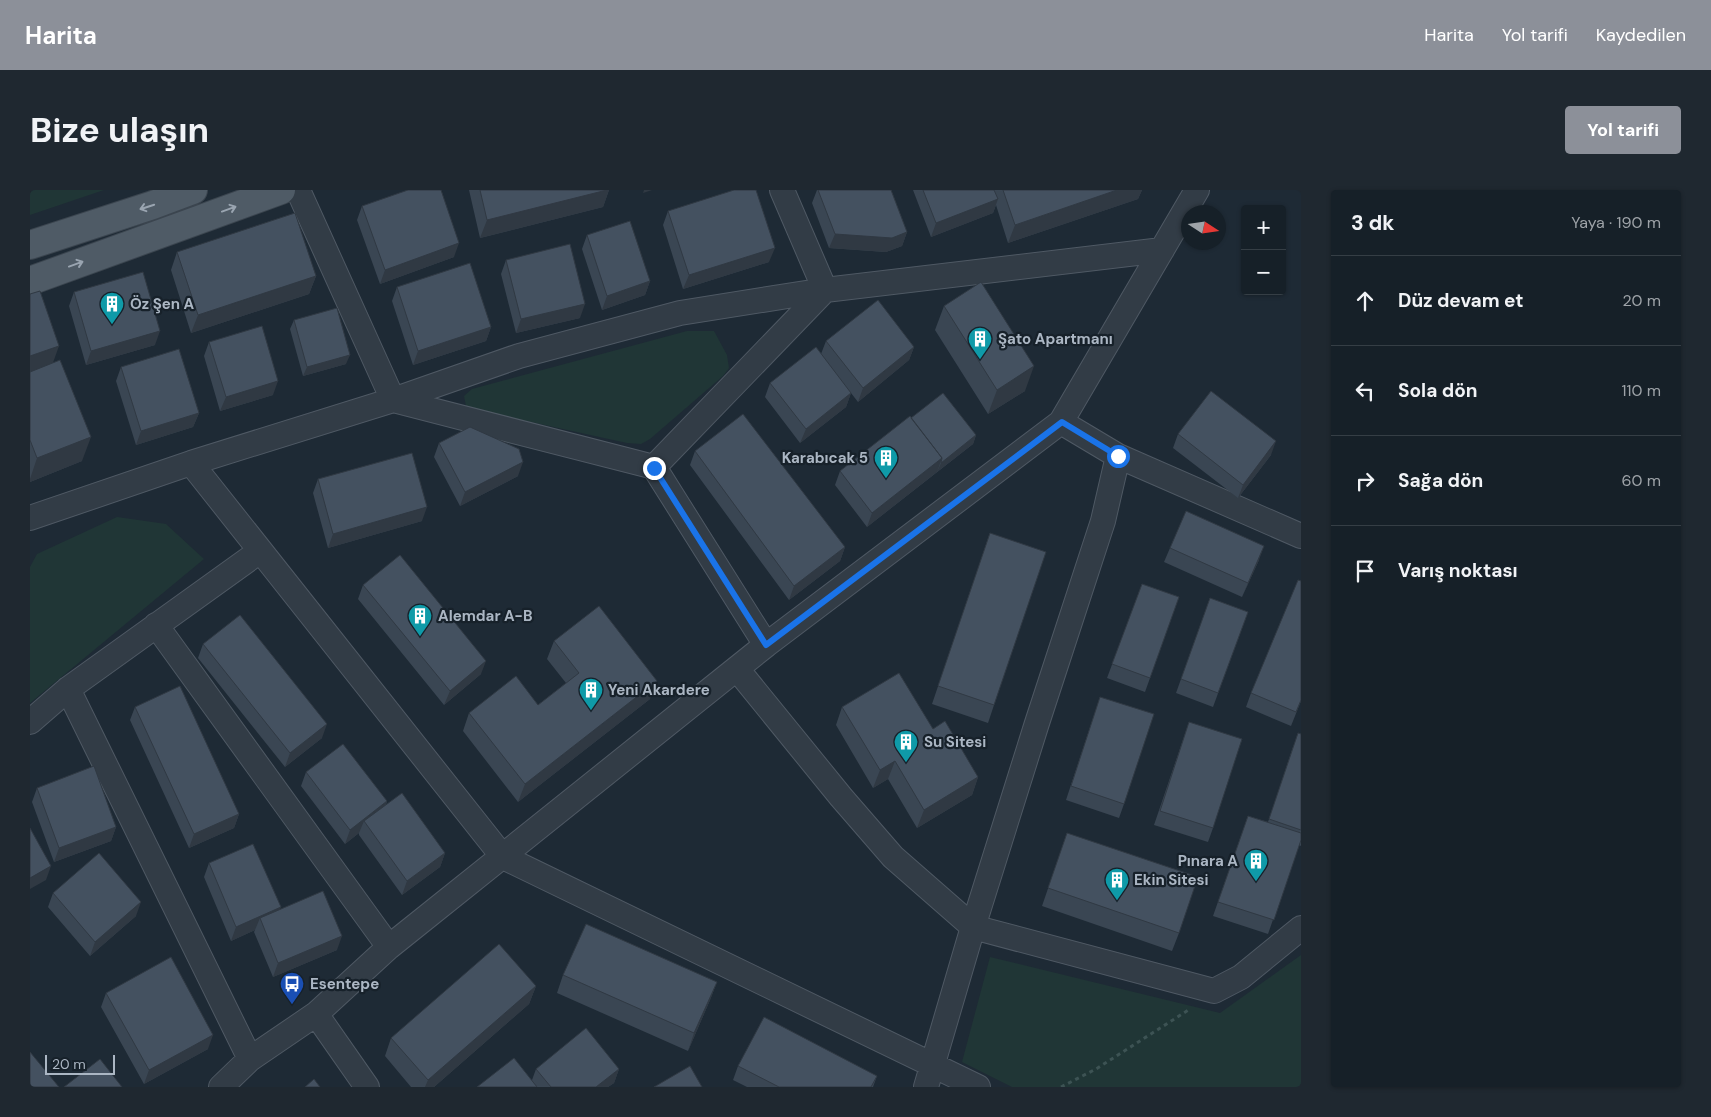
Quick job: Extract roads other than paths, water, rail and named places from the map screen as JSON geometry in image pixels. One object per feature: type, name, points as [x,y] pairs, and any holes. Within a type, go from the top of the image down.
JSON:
[{"type":"main road","points":[[30,245],[193,190]]},
{"type":"main road","points":[[30,281],[281,190]]},
{"type":"street","points":[[298,190],[393,400]]},
{"type":"street","points":[[782,190],[825,290]]},
{"type":"street","points":[[221,1087],[250,1059],[316,1014],[388,947],[766,645],[1062,422],[1197,190]]},
{"type":"street","points":[[30,518],[191,463],[393,400],[519,356],[670,316],[825,290],[1162,250]]},
{"type":"street","points":[[654,468],[825,290]]},
{"type":"street","points":[[393,400],[654,468],[766,645]]},
{"type":"street","points":[[1062,422],[1118,456],[1301,536]]},
{"type":"street","points":[[929,1076],[1036,723],[1103,521],[1118,456]]},
{"type":"street","points":[[191,463],[503,856],[929,1076],[978,1087]]},
{"type":"street","points":[[30,722],[68,689],[260,551]]},
{"type":"street","points":[[156,626],[388,947]]},
{"type":"street","points":[[737,669],[840,797],[893,856],[973,927],[1214,991],[1241,977],[1301,928]]},
{"type":"street","points":[[68,689],[250,1059]]},
{"type":"street","points":[[316,1014],[368,1087]]},
{"type":"place","name":"Öz Şen A","points":[[112,325]]},
{"type":"place","name":"Şato Apartmanı","points":[[980,360]]},
{"type":"place","name":"Karabıcak 5","points":[[886,479]]},
{"type":"place","name":"Alemdar A-B","points":[[420,637]]},
{"type":"place","name":"Yeni Akardere","points":[[591,711]]},
{"type":"place","name":"Su Sitesi","points":[[906,763]]},
{"type":"place","name":"Pınara A","points":[[1256,882]]},
{"type":"place","name":"Ekin Sitesi","points":[[1117,901]]},
{"type":"place","name":"Esentepe","points":[[292,1005]]}]
